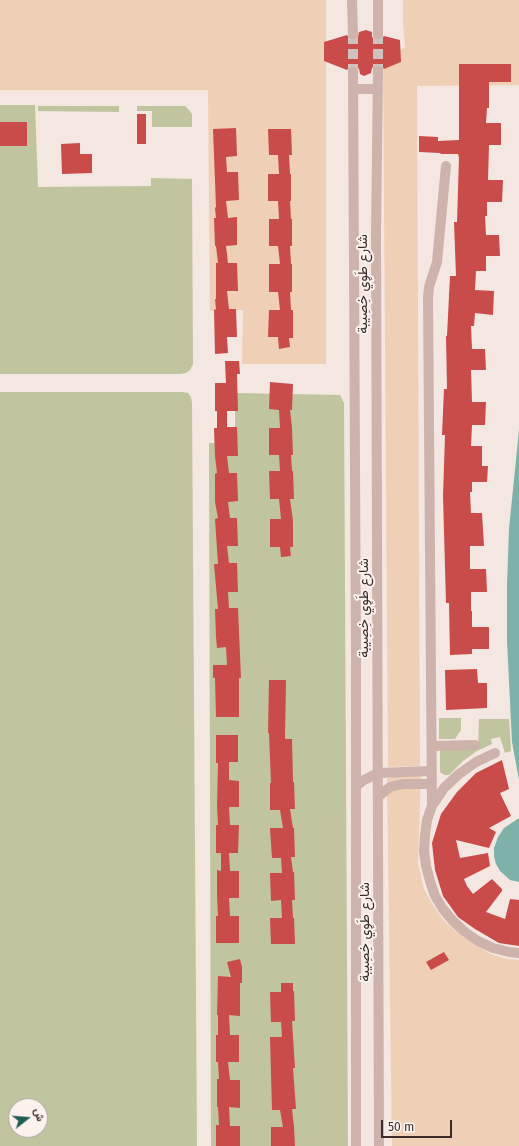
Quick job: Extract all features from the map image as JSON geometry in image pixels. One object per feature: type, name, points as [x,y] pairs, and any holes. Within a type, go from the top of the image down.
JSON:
[{"type":"street","points":[[352,0],[353,34]]},
{"type":"street","points":[[378,0],[378,34]]},
{"type":"street","name":"شارع طَوِي خِصِيبة","points":[[378,71],[376,234],[379,1146]]},
{"type":"street","name":"شارع طَوِي خِصِيبة","points":[[353,72],[356,1146]]},
{"type":"street","points":[[353,89],[378,89]]},
{"type":"street","points":[[446,166],[438,254],[429,287],[428,298],[432,806],[425,835],[425,859],[430,881],[436,896],[443,909],[457,925],[478,941],[493,948],[519,953]]},
{"type":"street","points":[[432,746],[475,745]]},
{"type":"street","points":[[432,806],[444,788],[459,774],[476,762],[495,753]]},
{"type":"street","points":[[356,786],[378,773],[432,771]]},
{"type":"street","points":[[378,797],[390,787],[403,784],[432,784]]},
{"type":"green space","points":[[0,105],[35,105],[38,187],[151,186],[151,178],[192,179],[193,364],[190,370],[186,373],[0,374]]},
{"type":"green space","points":[[38,106],[119,106],[119,112],[38,111]]},
{"type":"green space","points":[[137,106],[185,106],[192,114],[192,127],[152,127],[152,111],[137,111]]},
{"type":"green space","points":[[0,392],[182,392],[188,393],[191,397],[197,1146],[0,1146]]},
{"type":"green space","points":[[235,393],[340,395],[344,403],[348,1146],[211,1146],[209,443],[235,443]]},
{"type":"green space","points":[[439,718],[461,718],[461,730],[455,739],[439,739]]},
{"type":"green space","points":[[479,719],[509,719],[511,751],[505,753],[500,737],[491,739],[492,744],[477,751],[463,761],[449,775],[444,775],[440,772],[440,750],[478,748]]},
{"type":"sand","points":[[0,0],[326,0],[326,364],[242,364],[243,310],[210,311],[208,90],[0,90]]},
{"type":"sand","points":[[403,0],[519,0],[519,85],[417,86],[420,766],[388,767],[383,62],[405,47]]},
{"type":"sand","points":[[393,775],[421,775],[418,863],[424,889],[434,907],[446,923],[475,945],[493,955],[519,960],[519,1146],[392,1146],[387,779]]},
{"type":"water","points":[[519,430],[519,780],[512,742],[507,641],[507,585],[509,529]]},
{"type":"water","points":[[519,818],[519,882],[510,880],[500,871],[494,857],[494,848],[498,837],[504,828]]},
{"type":"building","points":[[366,30],[372,32],[372,37],[375,40],[381,40],[384,36],[400,40],[401,62],[384,69],[381,65],[375,65],[372,68],[371,73],[364,76],[360,74],[359,69],[356,66],[350,66],[347,70],[324,61],[324,42],[347,35],[350,39],[354,40],[358,37],[359,32]]},
{"type":"building","points":[[459,64],[511,64],[511,82],[489,82],[489,108],[487,108],[486,123],[501,123],[501,145],[489,145],[488,180],[503,180],[502,202],[487,202],[487,216],[485,216],[486,235],[499,235],[500,256],[486,256],[486,271],[476,271],[475,290],[494,291],[493,315],[475,313],[474,326],[471,326],[472,349],[485,349],[486,370],[471,370],[472,402],[486,402],[485,425],[472,425],[471,446],[482,446],[482,466],[488,466],[487,482],[472,482],[472,492],[470,492],[471,513],[482,513],[484,546],[470,546],[470,569],[486,569],[487,592],[471,592],[471,611],[472,627],[489,627],[489,649],[472,649],[472,654],[450,655],[449,603],[446,603],[443,496],[445,435],[442,435],[444,389],[447,389],[446,336],[450,276],[456,276],[454,222],[457,222],[459,158],[458,154],[419,152],[419,136],[438,137],[438,141],[459,140]]},
{"type":"building","points":[[137,114],[146,114],[146,144],[137,144]]},
{"type":"building","points":[[0,122],[27,122],[27,146],[0,146]]},
{"type":"building","points":[[236,128],[237,156],[226,157],[227,172],[238,172],[239,200],[226,201],[228,218],[237,217],[237,245],[226,246],[228,263],[237,263],[238,291],[227,291],[229,309],[236,309],[237,337],[227,337],[228,353],[215,354],[214,310],[216,309],[216,263],[218,263],[215,246],[214,218],[216,218],[216,207],[213,129]]},
{"type":"building","points":[[268,129],[291,129],[292,155],[289,155],[292,219],[292,246],[290,246],[292,264],[292,292],[290,292],[291,310],[293,310],[293,338],[289,338],[290,347],[279,349],[278,337],[268,337],[269,310],[280,310],[278,292],[269,292],[269,264],[280,264],[278,246],[269,246],[269,219],[279,219],[278,201],[268,201],[268,174],[279,174],[278,155],[269,155]]},
{"type":"building","points":[[80,143],[80,154],[92,154],[92,173],[62,174],[61,144]]},
{"type":"building","points":[[225,361],[239,361],[240,374],[237,374],[238,411],[227,411],[227,427],[237,427],[238,456],[227,456],[229,473],[237,473],[238,501],[228,502],[230,518],[237,518],[238,546],[227,546],[229,563],[237,563],[238,592],[228,592],[229,608],[238,608],[241,678],[239,678],[239,717],[216,717],[215,678],[213,678],[213,665],[227,665],[226,647],[217,648],[215,609],[218,609],[214,564],[218,564],[215,519],[218,518],[215,502],[215,474],[217,473],[214,428],[217,428],[217,411],[215,411],[215,383],[226,383]]},
{"type":"building","points":[[270,382],[293,384],[292,410],[290,410],[294,499],[290,499],[293,521],[293,547],[290,547],[291,556],[281,557],[280,547],[270,547],[270,519],[281,519],[279,499],[270,499],[269,471],[280,471],[279,455],[269,455],[269,428],[280,428],[279,410],[269,409]]},
{"type":"building","points":[[477,669],[478,683],[487,683],[487,708],[446,710],[445,670]]},
{"type":"building","points":[[269,680],[286,680],[285,739],[292,739],[295,809],[290,809],[294,828],[295,857],[291,857],[294,872],[295,900],[292,900],[295,944],[271,944],[270,918],[282,918],[281,900],[271,901],[270,873],[282,873],[281,858],[272,858],[270,828],[283,828],[280,810],[270,810],[271,783],[268,733]]},
{"type":"building","points":[[216,735],[238,735],[238,762],[229,762],[229,780],[239,781],[239,807],[229,807],[230,825],[239,825],[238,853],[229,853],[230,871],[239,871],[239,898],[229,898],[230,916],[239,916],[239,943],[216,943],[216,916],[218,916],[217,870],[221,871],[221,853],[216,853],[216,825],[218,825],[218,763],[216,763]]},
{"type":"building","points":[[502,760],[509,789],[500,793],[511,816],[489,828],[496,832],[489,848],[456,840],[460,858],[488,853],[490,866],[464,879],[473,894],[492,879],[502,889],[486,912],[505,919],[510,899],[519,900],[519,946],[499,943],[458,917],[443,896],[435,870],[432,843],[441,814],[457,792],[476,773]]},
{"type":"building","points":[[444,952],[449,960],[431,970],[426,962]]},
{"type":"building","points":[[240,959],[242,967],[242,983],[240,983],[240,1016],[229,1015],[230,1035],[239,1035],[239,1062],[228,1062],[230,1080],[240,1080],[240,1108],[229,1107],[230,1126],[240,1126],[240,1146],[216,1146],[216,1125],[219,1125],[217,1107],[217,1079],[219,1079],[218,1062],[216,1062],[216,1035],[218,1035],[218,976],[231,977],[227,962]]},
{"type":"building","points":[[281,983],[293,983],[294,991],[295,1021],[292,1021],[296,1109],[292,1109],[295,1146],[271,1146],[271,1127],[283,1127],[280,1110],[272,1110],[270,1037],[282,1037],[281,1022],[271,1022],[270,992],[281,992]]},
{"type":"tunnel","points":[[353,34],[353,72]]},
{"type":"tunnel","points":[[378,34],[378,71]]}]
